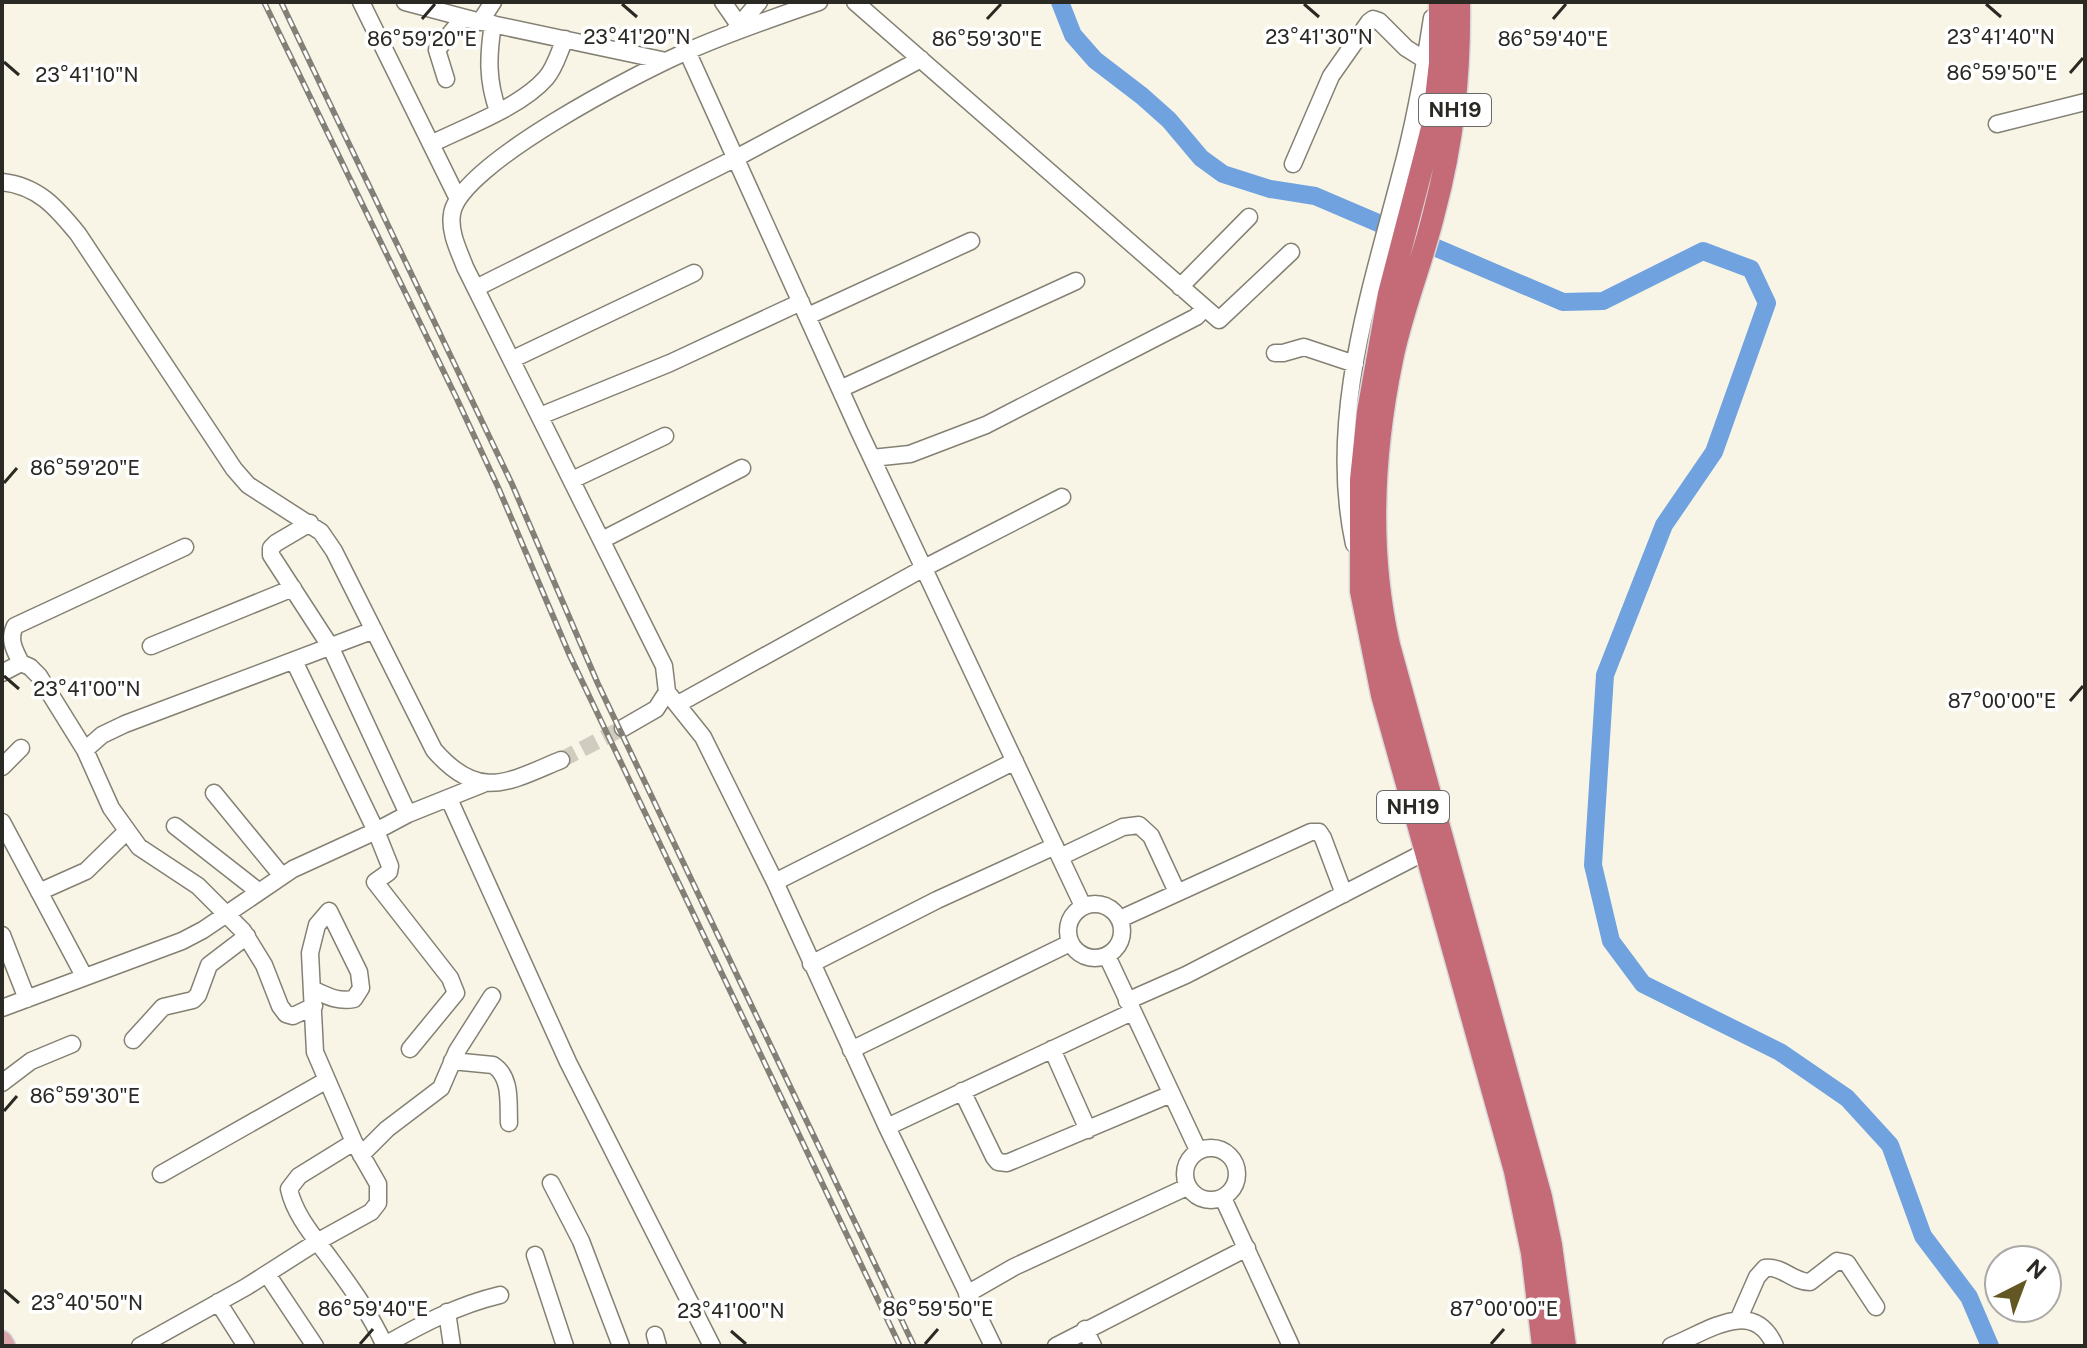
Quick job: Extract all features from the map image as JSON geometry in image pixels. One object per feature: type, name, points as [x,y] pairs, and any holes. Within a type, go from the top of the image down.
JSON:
[{"type":"highway","name":"NH19","points":[[1437,2],[1437,96],[1423,167],[1402,206],[1392,360],[1378,462],[1377,587],[1389,645],[1541,1197],[1565,1346]]},
{"type":"highway","name":"NH19","points":[[1459,2],[1458,96],[1434,215],[1398,260],[1381,334],[1366,425],[1361,480],[1360,573],[1364,618],[1372,657],[1515,1171],[1532,1253],[1543,1346]]},
{"type":"street","points":[[361,2],[458,199]]},
{"type":"street","points":[[405,2],[463,18],[666,61]]},
{"type":"street","points":[[493,2],[487,23],[487,59],[488,76],[498,111]]},
{"type":"street","points":[[723,2],[736,29]]},
{"type":"street","points":[[736,29],[759,2]]},
{"type":"street","points":[[819,2],[736,29],[687,51],[603,94],[530,138],[475,178],[458,199],[452,214],[455,240],[476,288],[653,638],[673,698],[703,737],[775,882],[887,1127],[993,1346]]},
{"type":"street","points":[[855,2],[1219,320],[1291,252]]},
{"type":"street","points":[[1402,206],[1413,126],[1437,2]]},
{"type":"street","points":[[446,79],[437,50],[463,18]]},
{"type":"street","points":[[1293,164],[1324,89],[1369,22],[1373,19],[1379,21],[1406,48],[1425,60]]},
{"type":"street","points":[[431,144],[526,95],[545,80],[565,39]]},
{"type":"street","points":[[687,51],[840,389],[1083,906]]},
{"type":"street","points":[[476,288],[734,159],[921,59]]},
{"type":"street","points":[[1997,124],[2085,102]]},
{"type":"street","points":[[2,182],[30,187],[61,213],[234,469],[248,485],[321,532],[334,551],[434,750],[454,770],[483,784]]},
{"type":"street","points":[[1180,287],[1249,217]]},
{"type":"street","points":[[540,416],[971,241]]},
{"type":"street","points":[[1360,573],[1347,510],[1347,425],[1355,364],[1398,260]]},
{"type":"street","points":[[513,359],[694,273]]},
{"type":"street","points":[[840,389],[1076,281]]},
{"type":"street","points":[[872,458],[910,454],[986,425],[1196,317],[1204,309]]},
{"type":"street","points":[[1275,353],[1304,347],[1355,364]]},
{"type":"street","points":[[572,480],[665,436]]},
{"type":"street","points":[[602,540],[742,468]]},
{"type":"street","points":[[623,728],[673,698],[1062,497]]},
{"type":"street","points":[[310,523],[271,548],[273,561],[330,646],[408,814]]},
{"type":"street","points":[[185,547],[15,626],[12,644],[21,663],[39,676],[85,750],[111,808],[139,847],[185,876],[247,936],[286,1014],[293,1016],[313,997]]},
{"type":"street","points":[[151,646],[293,588]]},
{"type":"street","points":[[85,750],[102,735],[125,724],[374,630]]},
{"type":"street","points":[[294,661],[390,866],[389,872],[375,882],[450,978],[456,993],[410,1049]]},
{"type":"street","points":[[2,673],[21,663]]},
{"type":"street","points":[[2,767],[21,748]]},
{"type":"street","points":[[2,1008],[84,976],[161,951],[203,930],[258,891],[315,857],[408,814],[483,784],[507,783],[561,760]]},
{"type":"street","points":[[775,882],[1015,761]]},
{"type":"street","points":[[214,793],[282,876]]},
{"type":"street","points":[[449,799],[568,1062],[712,1346]]},
{"type":"street","points":[[2,822],[84,976]]},
{"type":"street","points":[[811,964],[937,900],[1123,827],[1139,825],[1151,836],[1177,892]]},
{"type":"street","points":[[175,826],[258,891]]},
{"type":"street","points":[[39,892],[86,871],[127,831]]},
{"type":"street","points":[[1120,919],[1311,832],[1319,832],[1323,838],[1344,894]]},
{"type":"street","points":[[887,1127],[1052,1049],[1186,975],[1425,852]]},
{"type":"street","points":[[1100,904],[1115,912],[1120,919],[1122,936],[1114,951],[1107,956],[1082,955],[1070,943],[1068,926],[1076,911],[1083,906],[1100,904]]},
{"type":"street","points":[[140,1346],[371,1212],[378,1203],[378,1184],[358,1148],[315,1052],[313,997],[312,937],[329,911],[359,972],[361,988],[354,999],[344,1001],[313,997]]},
{"type":"street","points":[[2,935],[27,999]]},
{"type":"street","points":[[133,1040],[163,1007],[193,1000],[198,995],[209,965],[247,936]]},
{"type":"street","points":[[851,1050],[1070,943]]},
{"type":"street","points":[[1107,956],[1198,1150]]},
{"type":"street","points":[[492,996],[452,1061],[441,1088],[358,1148],[299,1176],[289,1189],[315,1243],[364,1305],[385,1345],[447,1312],[500,1295]]},
{"type":"street","points":[[2,1083],[31,1061],[72,1044]]},
{"type":"street","points":[[1052,1049],[1088,1130]]},
{"type":"street","points":[[452,1061],[499,1068],[506,1080],[509,1123]]},
{"type":"street","points":[[161,1174],[327,1080]]},
{"type":"street","points":[[962,1091],[998,1162],[1007,1163],[1171,1094]]},
{"type":"street","points":[[1218,1149],[1232,1158],[1236,1166],[1236,1183],[1223,1198],[1201,1199],[1187,1187],[1184,1170],[1187,1161],[1198,1150],[1218,1149]]},
{"type":"street","points":[[551,1183],[581,1241],[621,1346]]},
{"type":"street","points":[[967,1294],[1014,1267],[1187,1187]]},
{"type":"street","points":[[1223,1198],[1288,1345]]},
{"type":"street","points":[[1056,1346],[1247,1248]]},
{"type":"street","points":[[535,1255],[565,1346]]},
{"type":"street","points":[[1739,1318],[1757,1277],[1765,1268],[1777,1268],[1801,1281],[1810,1282],[1837,1261],[1847,1263],[1876,1307]]},
{"type":"street","points":[[267,1274],[315,1346]]},
{"type":"street","points":[[218,1302],[246,1346]]},
{"type":"street","points":[[447,1312],[452,1346]]},
{"type":"street","points":[[1671,1346],[1739,1318],[1754,1322],[1766,1330],[1775,1346]]},
{"type":"street","points":[[1085,1329],[1093,1346]]},
{"type":"waterway","points":[[1060,2],[1073,35],[1095,60],[1169,120],[1201,158],[1223,174],[1270,189],[1315,196],[1563,302],[1603,301],[1703,251],[1751,269],[1767,303],[1714,452],[1664,525],[1605,675],[1593,865],[1611,941],[1643,984],[1780,1052],[1847,1098],[1890,1145],[1923,1236],[1969,1297],[1990,1346]]},
{"type":"tunnel","points":[[561,760],[623,728]]},
{"type":"railway","points":[[264,2],[456,397],[570,656],[900,1346]]},
{"type":"railway","points":[[281,2],[512,484],[598,684],[914,1346]]}]
